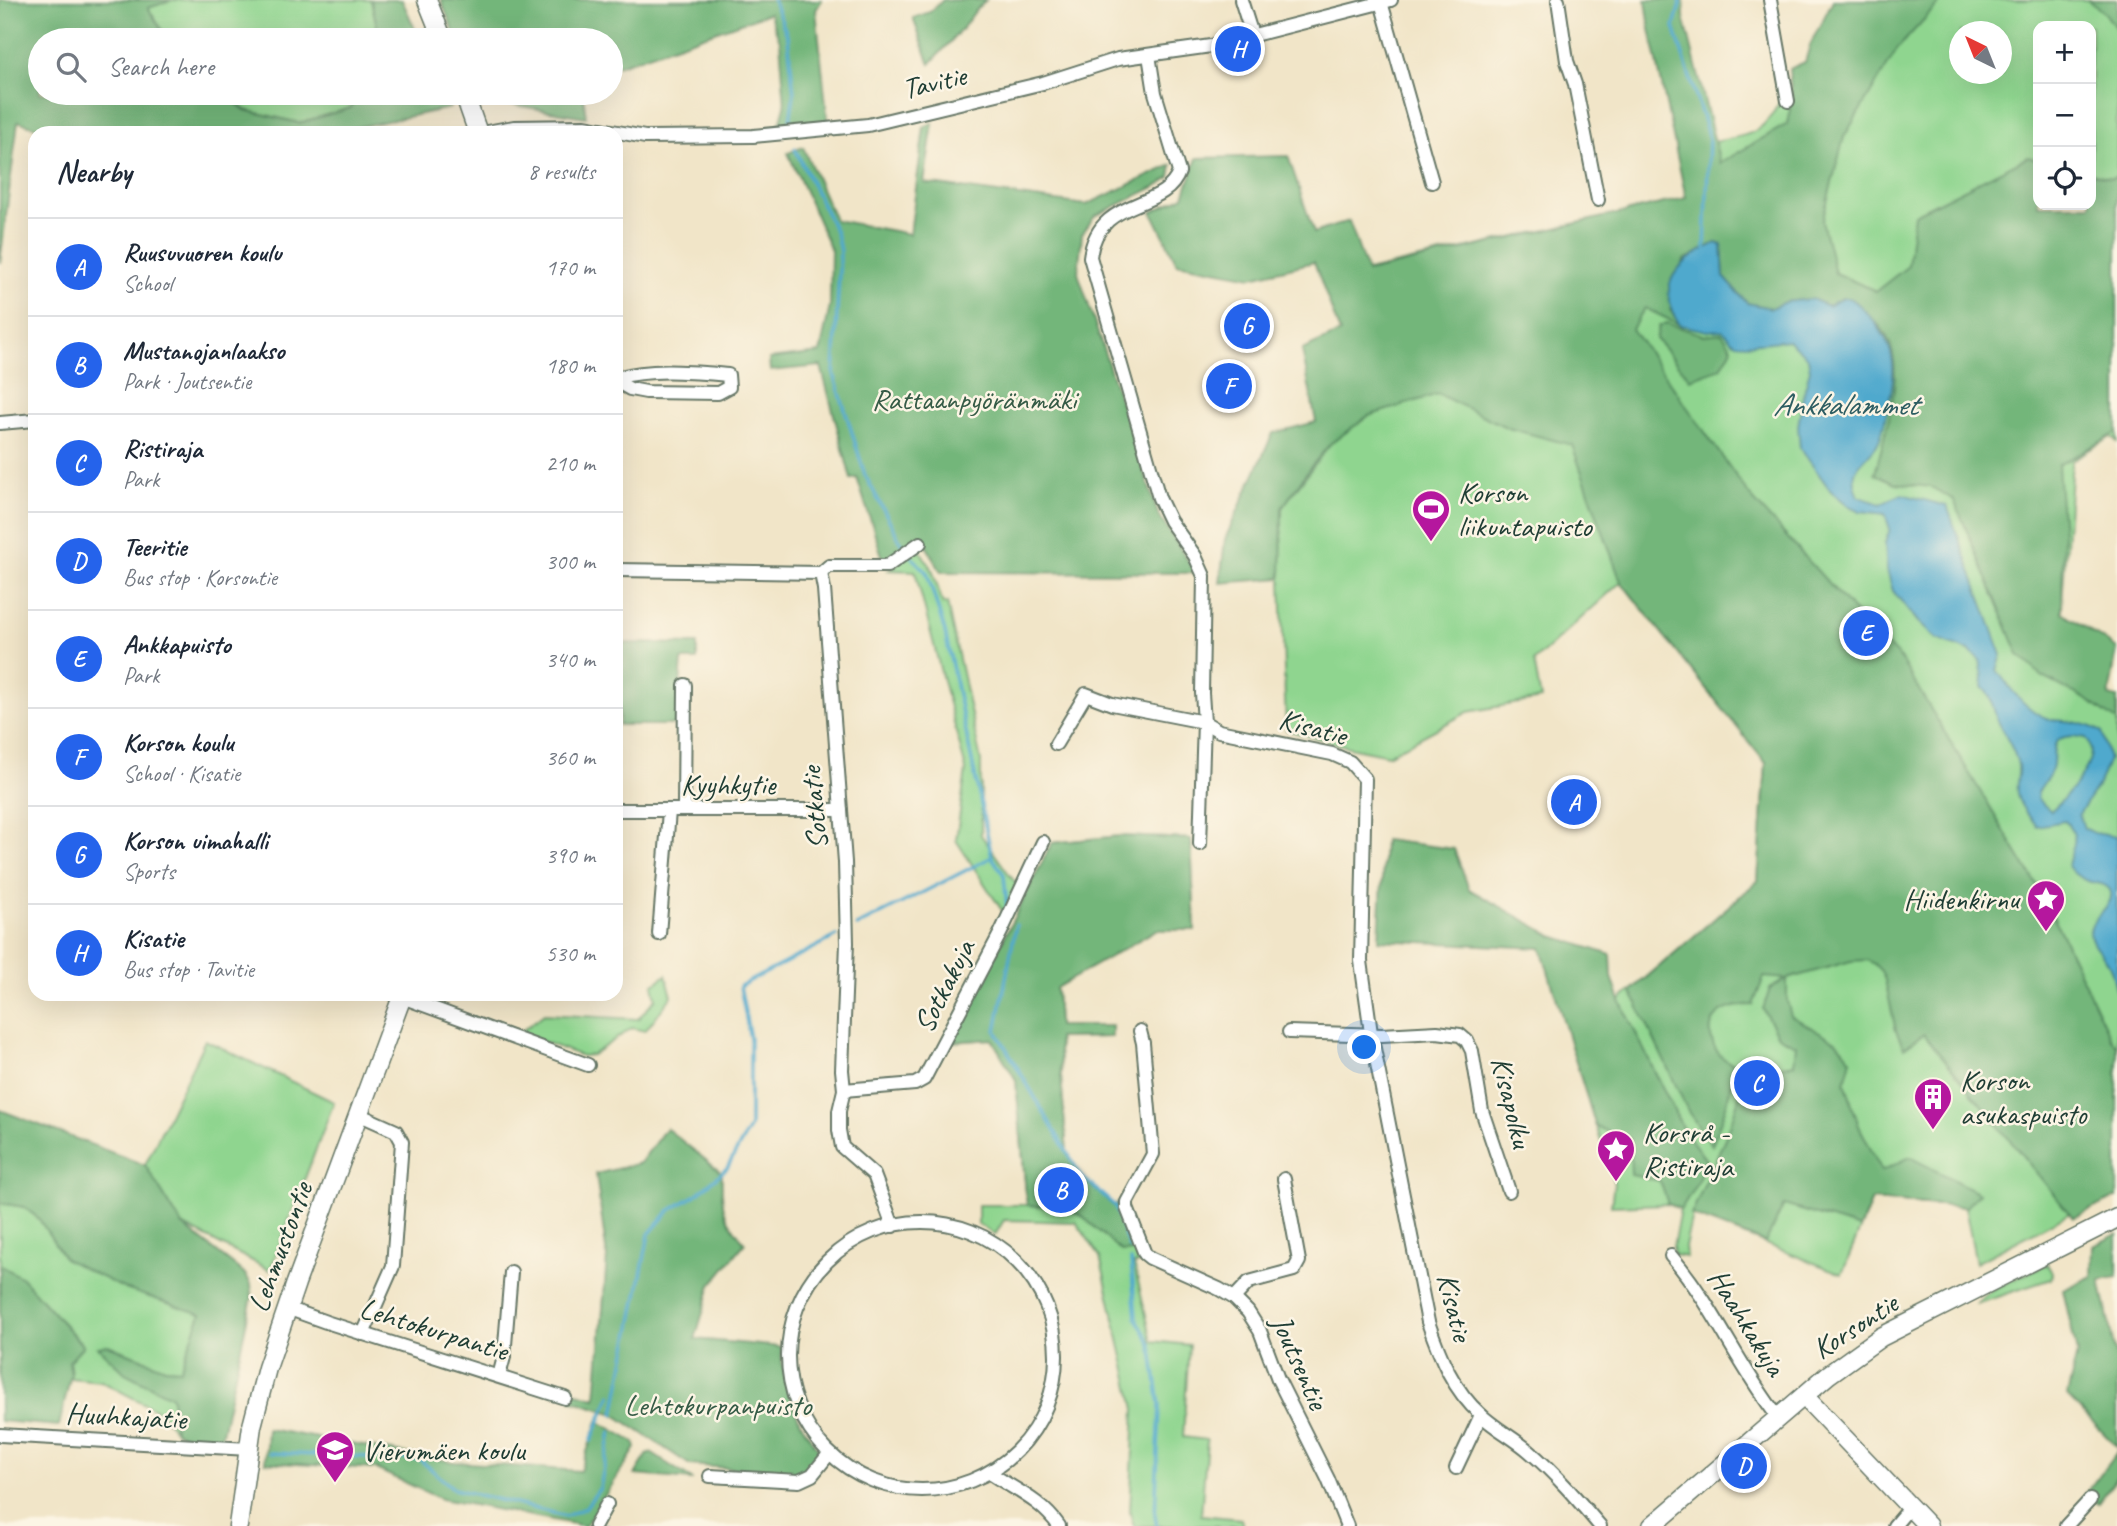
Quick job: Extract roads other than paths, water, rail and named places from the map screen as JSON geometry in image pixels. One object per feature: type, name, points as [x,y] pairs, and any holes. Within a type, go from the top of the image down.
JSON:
[{"type":"main road","points":[[428,0],[438,28]]},
{"type":"main road","points":[[469,105],[477,126]]},
{"type":"main road","name":"Lehmustontie","points":[[238,1526],[260,1392],[287,1308],[401,1001]]},
{"type":"main road","name":"Korsontie","points":[[1652,1526],[1777,1417],[1828,1375],[1881,1337],[2117,1218]]},
{"type":"main road","points":[[1804,1396],[1928,1526]]},
{"type":"street","points":[[1241,0],[1252,35]]},
{"type":"street","points":[[1558,0],[1567,61],[1575,84],[1598,200]]},
{"type":"street","points":[[1769,0],[1788,101]]},
{"type":"street","points":[[1386,1],[1432,182]]},
{"type":"street","name":"Tavitie","points":[[623,133],[645,137],[753,136],[868,125],[1043,83],[1118,59],[1211,46],[1386,1]]},
{"type":"street","points":[[1149,55],[1155,93],[1179,172],[1167,189],[1108,219],[1097,233],[1090,257],[1159,498],[1170,521],[1195,556],[1205,576],[1200,844]]},
{"type":"street","points":[[623,378],[655,371],[728,375],[729,387],[718,393],[646,392],[630,389],[623,384]]},
{"type":"street","points":[[0,423],[28,421]]},
{"type":"street","points":[[623,570],[821,573],[829,566],[887,566],[920,543]]},
{"type":"street","name":"Sotkatie","points":[[821,573],[845,862],[847,943],[842,1070],[844,1090],[839,1111],[839,1130],[842,1147],[873,1175],[893,1226]]},
{"type":"street","points":[[684,810],[685,685]]},
{"type":"street","points":[[1056,744],[1086,694],[1112,704],[1204,722]]},
{"type":"street","name":"Kisatie","points":[[1204,722],[1219,731],[1332,754],[1350,762],[1365,779],[1361,961],[1371,1033],[1428,1322],[1440,1358],[1454,1384],[1481,1415],[1528,1450],[1568,1489],[1600,1526]]},
{"type":"street","name":"Kyyhkytie","points":[[623,810],[841,810]]},
{"type":"street","points":[[659,934],[669,811]]},
{"type":"street","name":"Sotkakuja","points":[[844,1090],[915,1084],[924,1079],[1001,932],[1043,842]]},
{"type":"street","points":[[416,1001],[588,1065]]},
{"type":"street","name":"Joutsentie","points":[[1140,1031],[1153,1154],[1127,1202],[1140,1244],[1150,1258],[1171,1265],[1234,1298],[1248,1312],[1260,1331],[1278,1379],[1328,1479],[1348,1526]]},
{"type":"street","points":[[1289,1032],[1371,1033]]},
{"type":"street","name":"Kisapolku","points":[[1371,1033],[1437,1032],[1460,1035],[1467,1041],[1472,1051],[1482,1111],[1509,1191]]},
{"type":"street","points":[[358,1114],[396,1131],[402,1142],[393,1266],[363,1334]]},
{"type":"street","points":[[1234,1298],[1249,1282],[1294,1270],[1299,1261],[1283,1179]]},
{"type":"street","points":[[944,1223],[978,1232],[1018,1261],[1040,1286],[1050,1312],[1056,1339],[1058,1369],[1051,1400],[1042,1418],[1006,1460],[990,1474],[956,1486],[903,1490],[851,1471],[829,1454],[794,1401],[788,1364],[789,1333],[797,1307],[814,1276],[833,1256],[860,1237],[893,1226],[944,1223]]},
{"type":"street","name":"Haahkakuja","points":[[1671,1256],[1688,1276],[1733,1353],[1777,1417]]},
{"type":"street","points":[[499,1376],[504,1357],[511,1272]]},
{"type":"street","name":"Lehtokurpantie","points":[[287,1308],[565,1398]]},
{"type":"street","points":[[1456,1468],[1481,1415]]},
{"type":"street","name":"Huuhkajatie","points":[[0,1435],[250,1449]]},
{"type":"street","points":[[710,1476],[799,1481],[813,1475],[829,1454]]},
{"type":"street","points":[[990,1474],[1031,1497],[1059,1526]]},
{"type":"street","points":[[2066,1526],[2090,1500]]},
{"type":"street","points":[[595,1526],[607,1504]]},
{"type":"street","points":[[1894,1526],[1910,1507]]},
{"type":"water","name":"Ankkalammet","points":[[1716,243],[1722,245],[1724,277],[1747,303],[1771,308],[1785,302],[1812,299],[1828,306],[1848,298],[1859,305],[1883,335],[1892,359],[1892,385],[1880,439],[1855,473],[1859,497],[1881,504],[1902,494],[1947,506],[2002,655],[1997,670],[2019,699],[2041,716],[2051,720],[2080,723],[2102,732],[2109,759],[2099,784],[2079,814],[2084,828],[2094,833],[2117,837],[2117,992],[2112,971],[2092,941],[2090,932],[2094,921],[2110,901],[2110,890],[2080,877],[2068,866],[2074,838],[2065,821],[2037,826],[2022,806],[2017,793],[2017,761],[1990,699],[1982,687],[1980,660],[1969,651],[1936,639],[1918,622],[1893,591],[1887,570],[1885,543],[1890,529],[1885,514],[1860,511],[1849,506],[1831,491],[1800,448],[1798,426],[1810,370],[1808,358],[1788,340],[1738,343],[1722,330],[1707,331],[1680,325],[1672,310],[1670,286],[1681,266]],"holes":[[[2065,737],[2086,738],[2090,747],[2087,767],[2074,787],[2051,811],[2037,799],[2052,769],[2055,744]]]},
{"type":"waterway","points":[[773,0],[788,37],[794,94],[789,127]]},
{"type":"waterway","points":[[1681,0],[1674,27],[1709,138],[1705,248]]},
{"type":"waterway","points":[[795,149],[836,233],[840,251],[834,374],[865,475],[905,550]]},
{"type":"waterway","points":[[910,555],[927,573],[945,632],[992,857],[1004,875],[1007,908]]},
{"type":"waterway","points":[[857,926],[992,857]]},
{"type":"waterway","points":[[1016,925],[996,1031],[1081,1176],[1115,1206],[1129,1248]]},
{"type":"waterway","points":[[614,1414],[649,1234],[669,1211],[697,1194],[727,1168],[750,1127],[750,1039],[740,986],[837,936]]},
{"type":"waterway","points":[[1131,1260],[1136,1318],[1151,1344],[1160,1405],[1155,1516],[1157,1526]]},
{"type":"waterway","points":[[591,1441],[611,1395]]},
{"type":"waterway","points":[[270,1453],[419,1459],[454,1489],[566,1516],[585,1508],[600,1488],[611,1432]]},
{"type":"place","name":"Kisatie","points":[[1238,49]]},
{"type":"place","name":"Korson uimahalli","points":[[1247,326]]},
{"type":"place","name":"Korson koulu","points":[[1229,386]]},
{"type":"place","name":"Korson liikuntapuisto","points":[[1431,543]]},
{"type":"place","name":"Ankkapuisto","points":[[1866,633]]},
{"type":"place","name":"Ruusuvuoren koulu","points":[[1574,802]]},
{"type":"place","name":"Hiidenkirnu","points":[[2046,933]]},
{"type":"place","name":"Ristiraja","points":[[1757,1083]]},
{"type":"place","name":"Korson asukaspuisto","points":[[1933,1131]]},
{"type":"place","name":"Korsrå - Ristiraja","points":[[1616,1183]]},
{"type":"place","name":"Mustanojanlaakso","points":[[1061,1190]]},
{"type":"place","name":"Teeritie","points":[[1744,1466]]},
{"type":"place","name":"Vierumäen koulu","points":[[335,1484]]},
{"type":"park label","name":"Rattaanpyöränmäki","points":[[974,399]]},
{"type":"park label","name":"Lehtokurpanpuisto","points":[[718,1405]]}]
